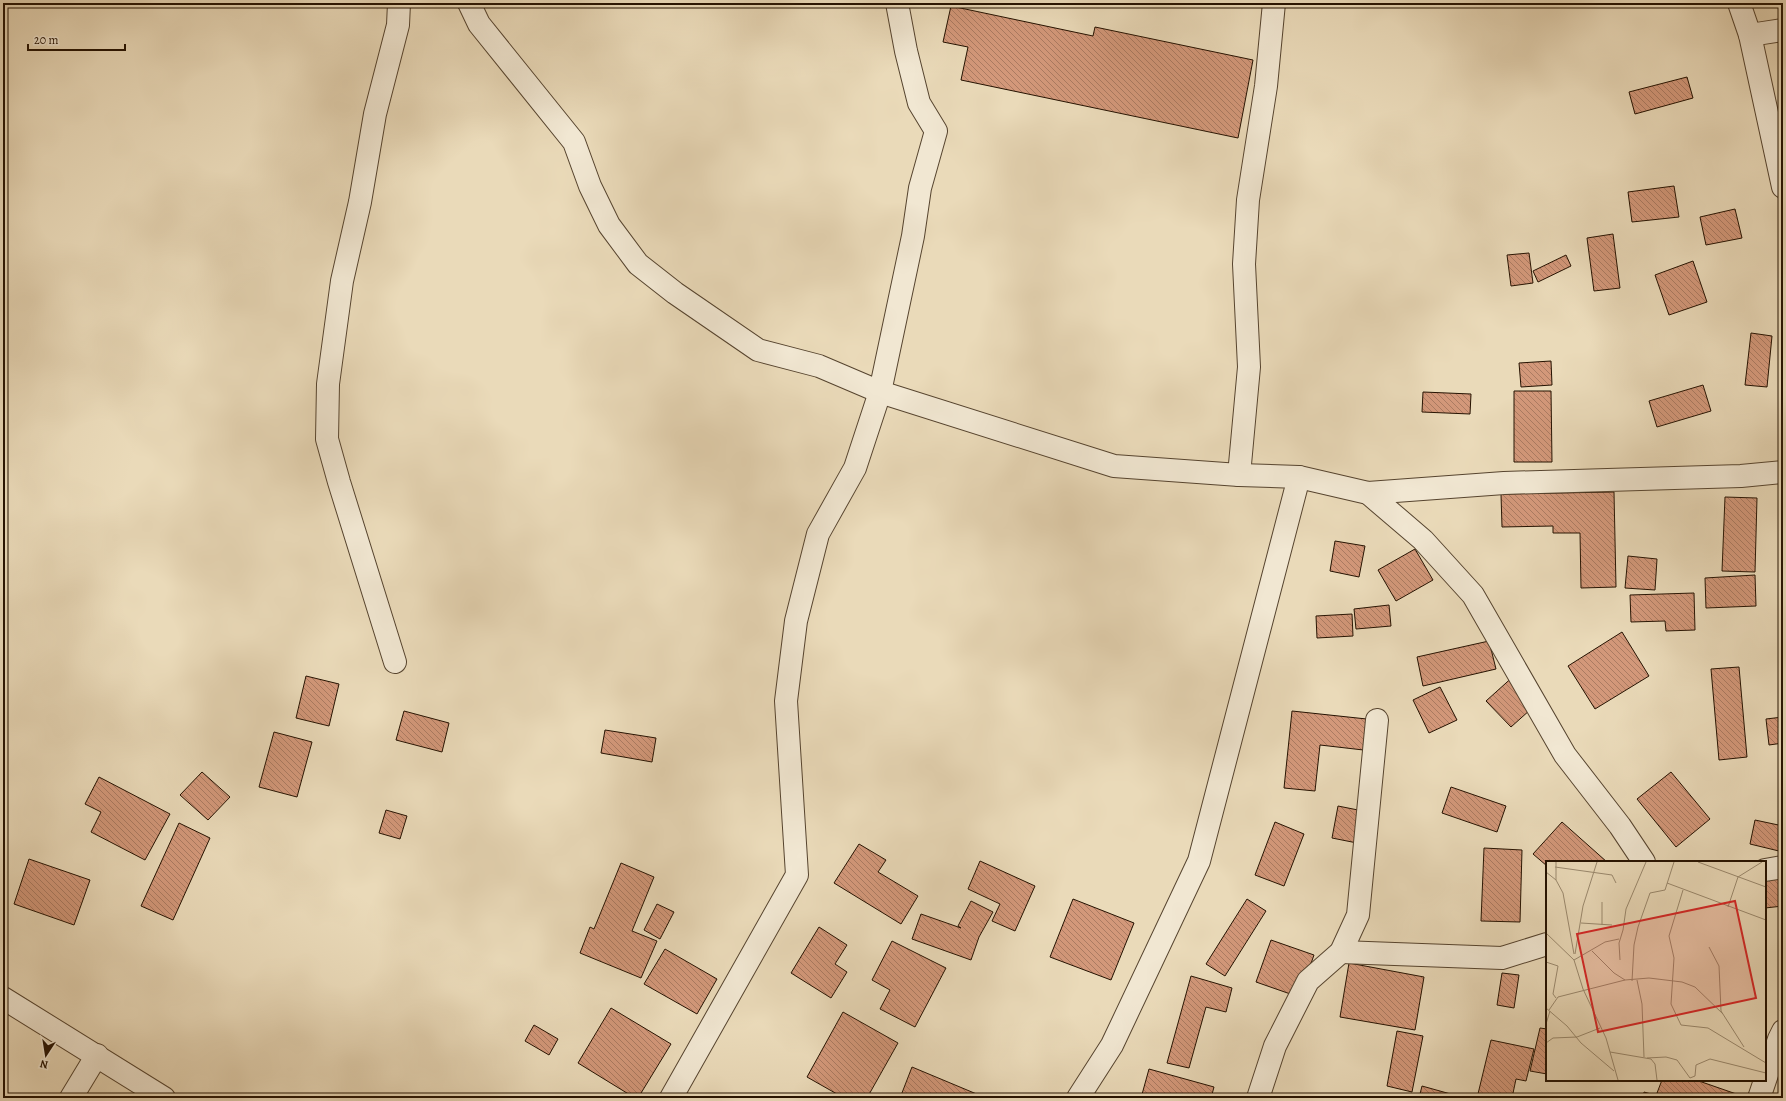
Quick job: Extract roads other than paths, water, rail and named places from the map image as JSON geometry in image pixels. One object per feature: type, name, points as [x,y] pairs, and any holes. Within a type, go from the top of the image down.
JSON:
[{"type":"street","points":[[395,662],[339,482],[327,438],[328,384],[342,281],[360,202],[375,114],[398,25],[399,3]]},
{"type":"street","points":[[469,3],[480,24],[574,142],[590,186],[609,225],[638,264],[675,293],[758,350],[819,366],[880,392],[1114,466],[1239,475],[1299,477],[1368,493],[1504,483],[1741,476],[1783,472]]},
{"type":"street","points":[[672,1098],[797,875],[786,701],[796,621],[818,534],[855,468],[880,392],[913,236],[920,188],[936,131],[919,103],[906,51],[897,3]]},
{"type":"street","points":[[1239,475],[1249,367],[1244,264],[1248,200],[1266,86],[1274,3]]},
{"type":"street","points":[[1739,3],[1750,35],[1783,187]]},
{"type":"street","points":[[1750,35],[1783,30]]},
{"type":"street","points":[[1078,1098],[1112,1045],[1199,861],[1299,477]]},
{"type":"street","points":[[1368,493],[1423,540],[1473,595],[1565,755],[1620,826],[1643,861]]},
{"type":"street","points":[[1258,1098],[1275,1046],[1308,980],[1341,952],[1358,915],[1377,720]]},
{"type":"street","points":[[1766,870],[1783,867]]},
{"type":"street","points":[[1341,952],[1502,958],[1546,944]]},
{"type":"street","points":[[3,998],[164,1098]]},
{"type":"street","points":[[1766,1076],[1778,1039],[1783,1031]]},
{"type":"street","points":[[71,1098],[97,1055]]},
{"type":"street","points":[[1759,1098],[1764,1081]]}]
